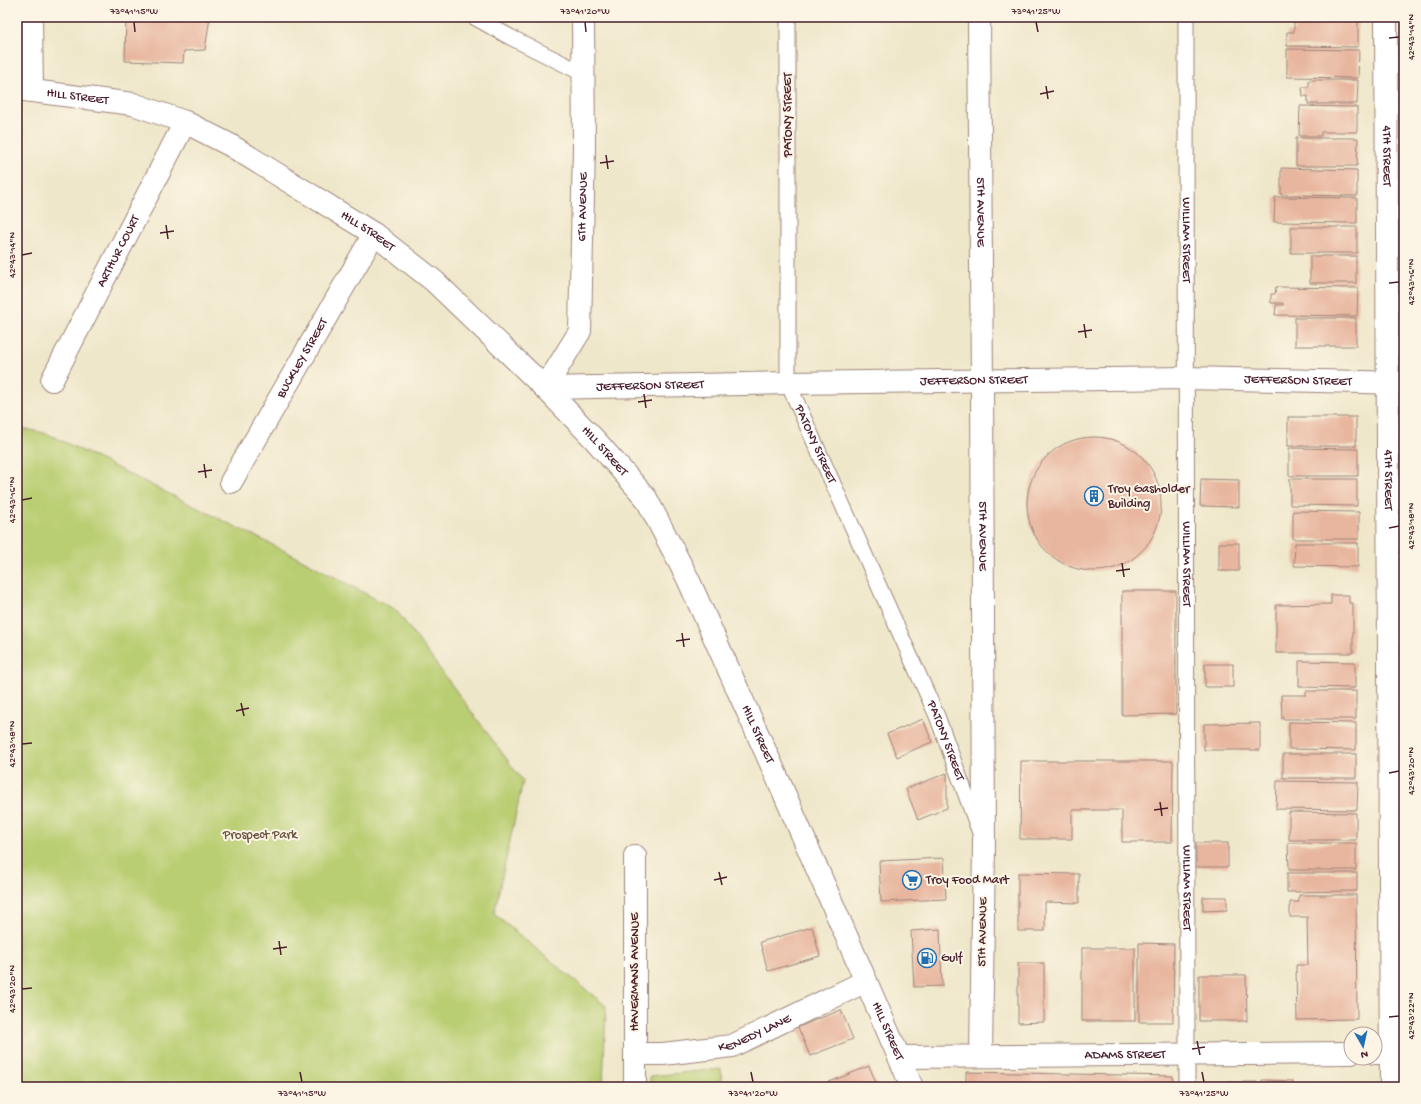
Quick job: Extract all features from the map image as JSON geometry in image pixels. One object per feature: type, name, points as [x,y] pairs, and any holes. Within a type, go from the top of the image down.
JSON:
[{"type":"street","points":[[24,90],[31,17]]},
{"type":"street","name":"6TH AVENUE","points":[[545,388],[580,331],[584,148],[583,17]]},
{"type":"street","name":"5TH AVENUE","points":[[978,17],[982,381],[984,844],[981,1056]]},
{"type":"street","name":"4TH STREET","points":[[1386,17],[1395,383],[1391,1087]]},
{"type":"street","name":"HILL STREET","points":[[24,90],[133,104],[185,122],[230,145],[374,234],[434,281],[545,388],[596,440],[646,498],[688,579],[781,786],[912,1087]]},
{"type":"street","name":"ARTHUR COURT","points":[[52,380],[185,122]]},
{"type":"street","name":"BUCKLEY STREET","points":[[231,482],[374,234]]},
{"type":"street","name":"JEFFERSON STREET","points":[[545,388],[788,383],[1186,378],[1395,383]]},
{"type":"street","name":"HAVERMANS AVENUE","points":[[635,856],[635,1087]]},
{"type":"street","name":"KENEDY LANE","points":[[635,1054],[664,1054],[732,1046],[866,981]]},
{"type":"street","name":"ADAMS STREET","points":[[900,1057],[1343,1053]]},
{"type":"lane","points":[[474,17],[584,74]]},
{"type":"lane","name":"PATONY STREET","points":[[788,17],[788,383],[937,716],[984,844]]},
{"type":"lane","name":"WILLIAM STREET","points":[[1186,17],[1188,1087]]},
{"type":"green space","name":"Prospect Park","points":[[17,427],[48,434],[301,559],[396,610],[523,781],[494,914],[606,1006],[603,1087],[17,1087]]},
{"type":"green space","points":[[721,1069],[722,1087],[650,1087],[650,1076]]},
{"type":"building","points":[[126,17],[210,17],[205,50],[184,51],[183,63],[125,61]]},
{"type":"building","points":[[1294,18],[1358,20],[1358,47],[1287,46],[1287,32],[1294,32]]},
{"type":"building","points":[[1287,49],[1359,50],[1358,78],[1287,77]]},
{"type":"building","points":[[1309,80],[1358,80],[1357,104],[1308,104],[1308,96],[1303,96],[1302,87],[1309,87]]},
{"type":"building","points":[[1300,106],[1357,107],[1357,132],[1321,132],[1321,136],[1299,136]]},
{"type":"building","points":[[1296,138],[1358,138],[1357,166],[1296,166]]},
{"type":"building","points":[[1281,168],[1357,170],[1357,196],[1281,195]]},
{"type":"building","points":[[1275,197],[1357,198],[1357,223],[1274,222]]},
{"type":"building","points":[[1291,227],[1357,227],[1357,253],[1291,253]]},
{"type":"building","points":[[1310,256],[1356,256],[1356,283],[1310,283]]},
{"type":"building","points":[[1276,287],[1358,288],[1357,316],[1275,315],[1276,305],[1283,305],[1283,303],[1271,303],[1271,294],[1275,294]]},
{"type":"building","points":[[1295,318],[1356,318],[1356,346],[1295,346]]},
{"type":"building","points":[[1288,417],[1356,417],[1356,446],[1288,446]]},
{"type":"building","name":"Troy Gasholder Building","points":[[1101,437],[1114,439],[1142,456],[1159,484],[1161,504],[1159,524],[1142,552],[1114,569],[1087,571],[1074,569],[1046,552],[1029,524],[1027,497],[1029,484],[1046,456],[1074,439]]},
{"type":"building","points":[[1289,448],[1358,449],[1358,476],[1289,476]]},
{"type":"building","points":[[1201,479],[1239,480],[1239,507],[1200,506]]},
{"type":"building","points":[[1290,479],[1357,479],[1357,506],[1290,505]]},
{"type":"building","points":[[1293,511],[1359,512],[1359,539],[1293,539]]},
{"type":"building","points":[[1219,543],[1239,543],[1239,571],[1219,571]]},
{"type":"building","points":[[1295,543],[1358,543],[1358,567],[1294,566]]},
{"type":"building","points":[[1122,591],[1176,591],[1176,714],[1122,715]]},
{"type":"building","points":[[1331,595],[1349,595],[1349,603],[1353,603],[1353,653],[1276,653],[1276,605],[1331,604]]},
{"type":"building","points":[[1299,661],[1355,662],[1355,688],[1299,687]]},
{"type":"building","points":[[1205,664],[1233,664],[1233,687],[1205,687]]},
{"type":"building","points":[[1306,691],[1356,691],[1356,719],[1282,719],[1281,695],[1306,695]]},
{"type":"building","points":[[923,719],[932,742],[897,757],[887,734]]},
{"type":"building","points":[[1289,722],[1356,723],[1356,750],[1289,749]]},
{"type":"building","points":[[1260,723],[1260,750],[1204,750],[1204,724]]},
{"type":"building","points":[[1283,754],[1356,754],[1356,778],[1283,778]]},
{"type":"building","points":[[1021,761],[1173,761],[1172,842],[1122,842],[1122,810],[1072,810],[1072,839],[1020,839]]},
{"type":"building","points":[[947,773],[947,808],[918,820],[906,789]]},
{"type":"building","points":[[1277,781],[1358,782],[1357,810],[1276,809]]},
{"type":"building","points":[[1289,812],[1356,813],[1356,840],[1289,840]]},
{"type":"building","points":[[1196,843],[1228,843],[1228,867],[1196,867]]},
{"type":"building","points":[[1288,843],[1356,843],[1356,870],[1289,870]]},
{"type":"building","name":"Troy Food Mart","points":[[944,858],[946,899],[881,902],[879,861]]},
{"type":"building","points":[[1018,873],[1079,874],[1079,903],[1045,902],[1045,931],[1018,931]]},
{"type":"building","points":[[1287,873],[1357,873],[1357,891],[1287,892]]},
{"type":"building","points":[[1299,895],[1356,895],[1357,1019],[1297,1020],[1296,965],[1308,965],[1307,917],[1290,917],[1290,902],[1299,902]]},
{"type":"building","points":[[1203,897],[1227,897],[1227,910],[1203,911]]},
{"type":"building","points":[[812,927],[820,956],[768,971],[760,942]]},
{"type":"building","name":"Gulf","points":[[940,929],[942,986],[914,987],[911,931]]},
{"type":"building","points":[[1139,943],[1174,944],[1173,1022],[1139,1022]]},
{"type":"building","points":[[1082,948],[1135,948],[1135,1021],[1082,1021]]},
{"type":"building","points":[[1018,963],[1044,963],[1044,1022],[1018,1023]]},
{"type":"building","points":[[1199,975],[1246,975],[1247,1021],[1199,1021]]},
{"type":"building","points":[[841,1010],[853,1039],[810,1056],[798,1027]]},
{"type":"building","points":[[869,1066],[878,1087],[817,1087]]},
{"type":"building","points":[[966,1072],[1173,1076],[1173,1087],[966,1087]]},
{"type":"building","points":[[1262,1080],[1293,1081],[1293,1087],[1262,1087]]},
{"type":"building","points":[[1205,1082],[1256,1082],[1256,1087],[1205,1087]]},
{"type":"place","name":"Troy Gasholder Building","points":[[1094,496]]},
{"type":"place","name":"Troy Food Mart","points":[[912,880]]},
{"type":"place","name":"Gulf","points":[[927,958]]}]
